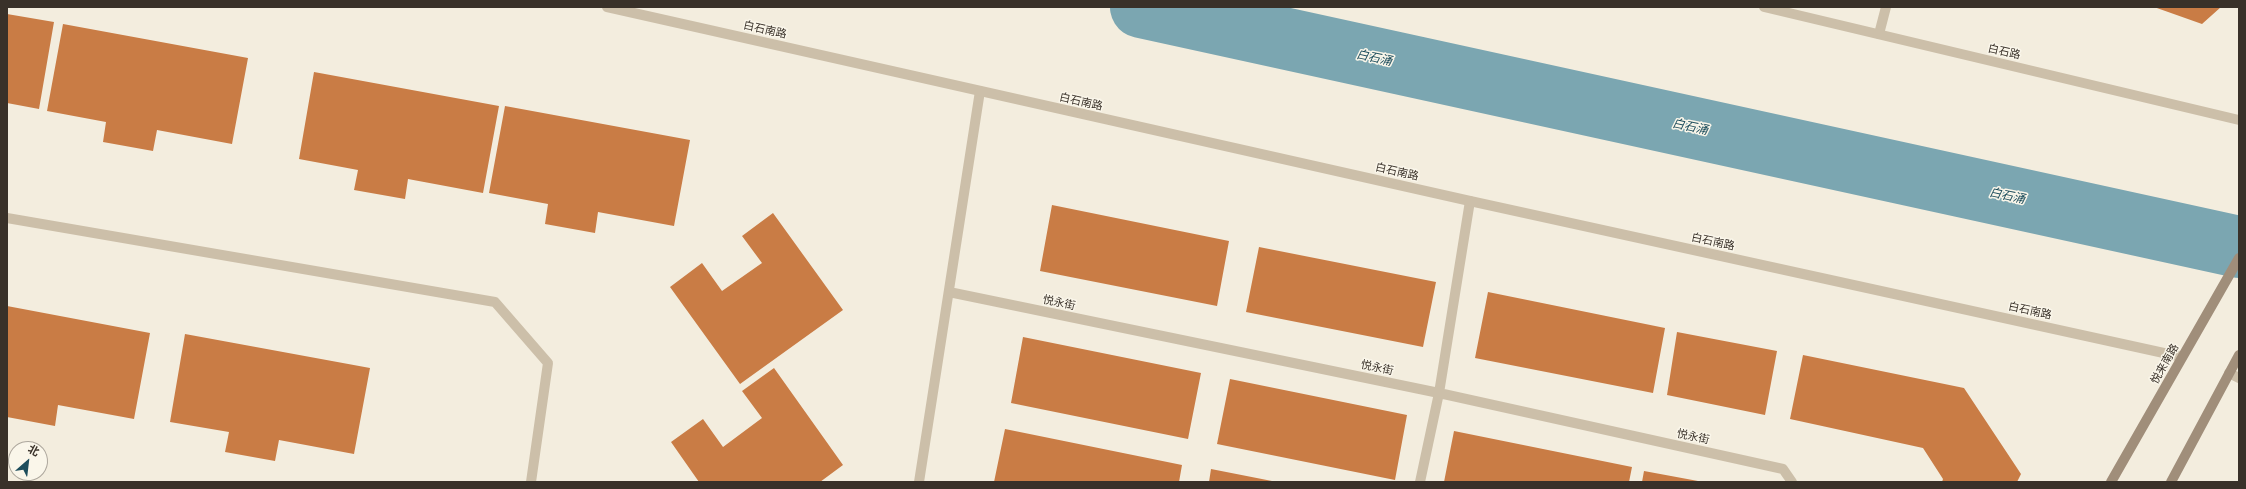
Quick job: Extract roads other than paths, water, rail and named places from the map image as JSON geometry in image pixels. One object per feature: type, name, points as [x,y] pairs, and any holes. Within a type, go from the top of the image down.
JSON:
[{"type":"main road","name":"悦来南路","points":[[2112,482],[2239,258]]},
{"type":"main road","points":[[2171,482],[2239,355]]},
{"type":"street","name":"白石南路","points":[[607,7],[1470,201],[2182,357]]},
{"type":"street","name":"白石路","points":[[1764,7],[2239,120]]},
{"type":"street","points":[[1879,34],[1886,7]]},
{"type":"street","points":[[919,482],[980,91]]},
{"type":"street","points":[[1420,482],[1439,393],[1470,201]]},
{"type":"street","points":[[7,218],[495,302],[548,363],[531,482]]},
{"type":"street","name":"悦永街","points":[[949,292],[1439,393],[1782,469],[1792,482]]},
{"type":"street","points":[[2229,373],[2239,378]]},
{"type":"waterway","name":"白石涌","points":[[1141,7],[2239,247]]}]
